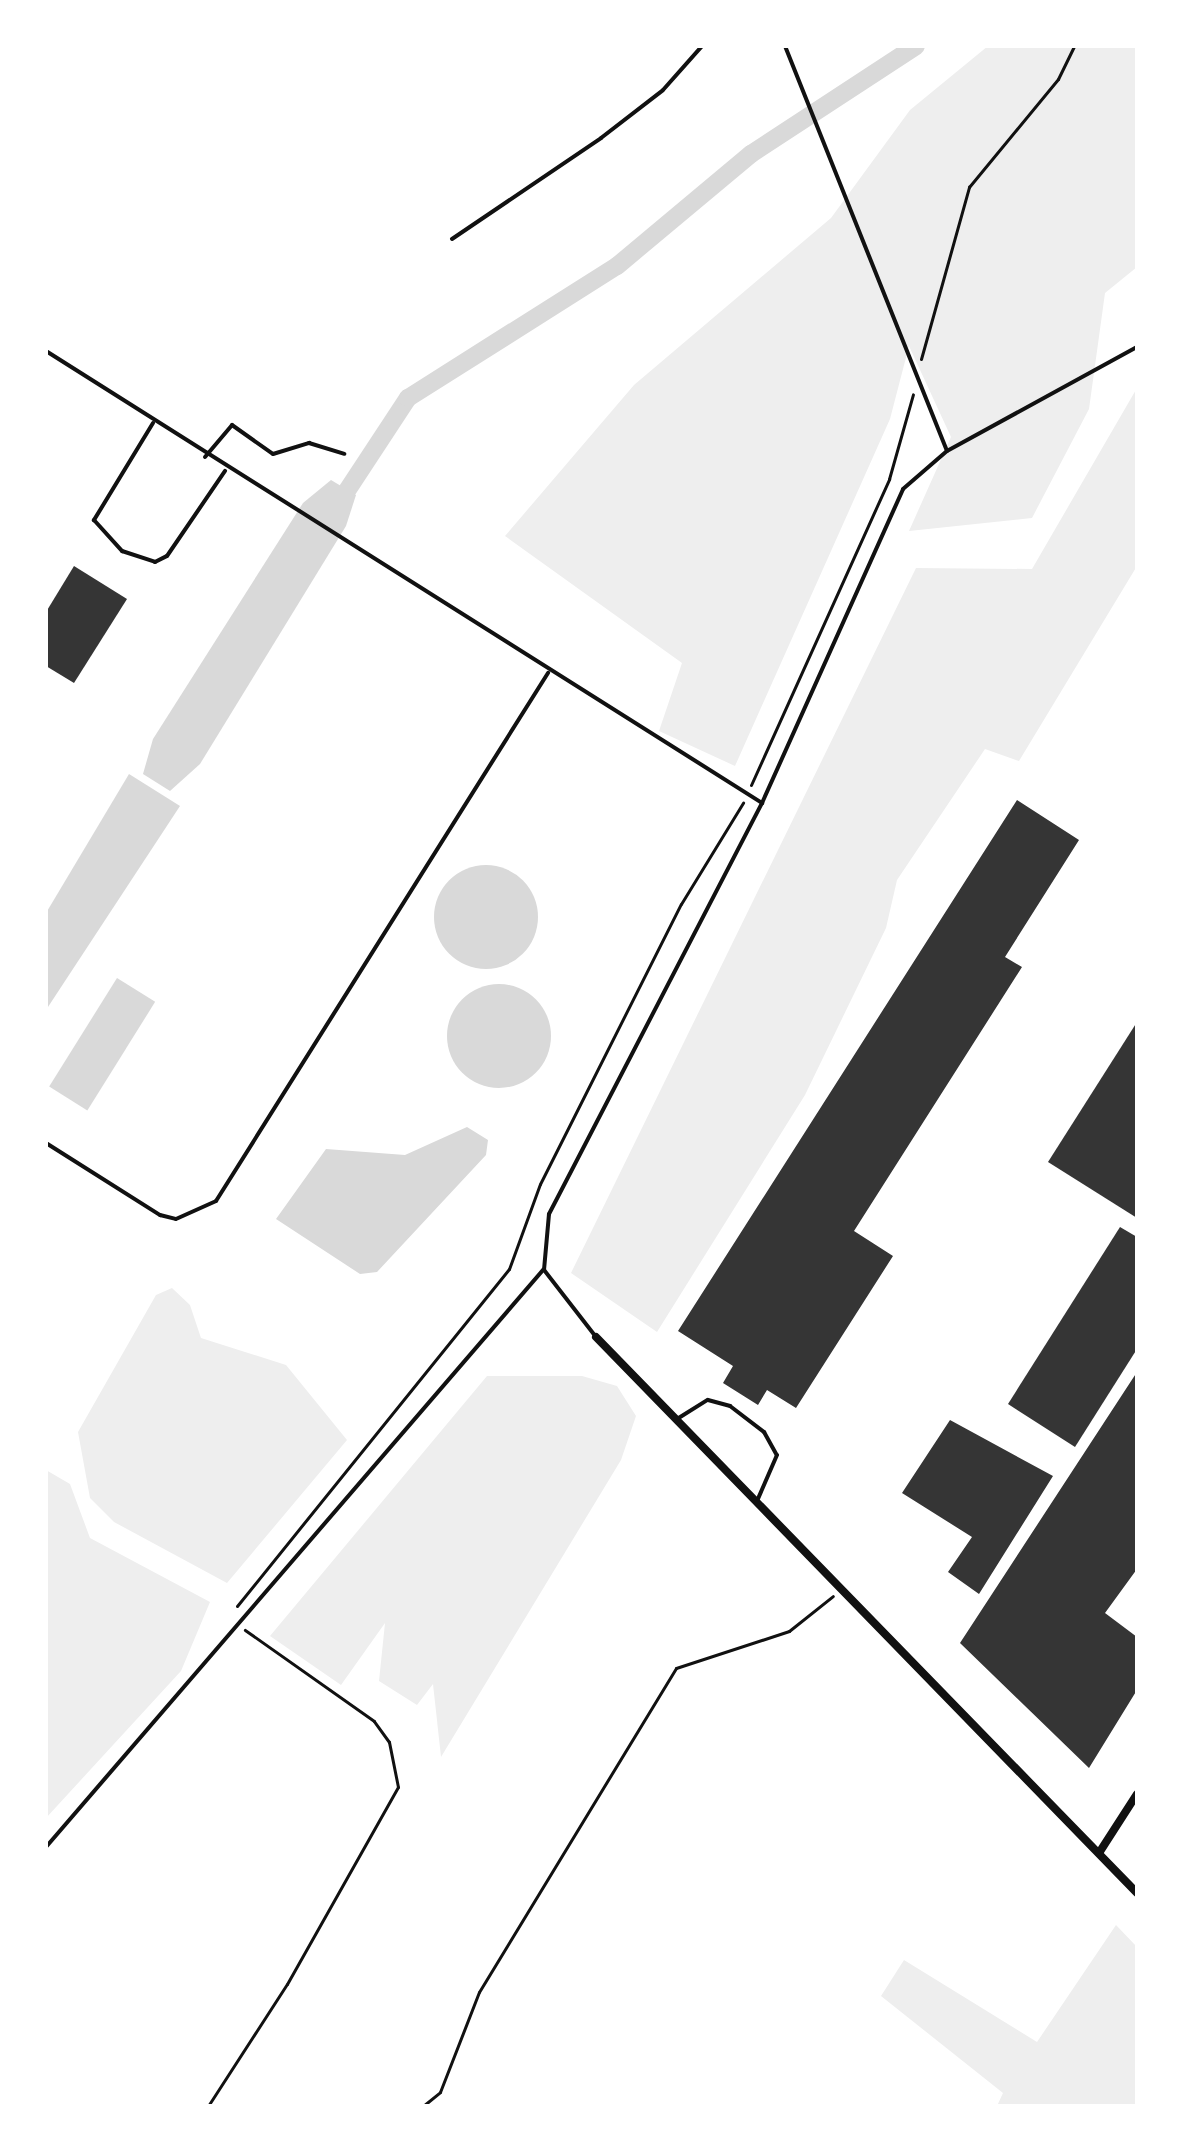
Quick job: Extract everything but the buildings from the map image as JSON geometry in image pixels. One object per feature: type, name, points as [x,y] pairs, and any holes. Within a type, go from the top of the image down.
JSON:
[{"type":"street","points":[[596,1337],[1137,1893]]},
{"type":"street","points":[[1099,1853],[1137,1794]]},
{"type":"lane","points":[[452,239],[601,138],[663,90],[702,46]]},
{"type":"lane","points":[[785,46],[801,97],[947,451]]},
{"type":"lane","points":[[46,1847],[544,1270],[549,1214],[762,803],[903,489],[947,451],[1137,347]]},
{"type":"lane","points":[[46,351],[225,471],[343,541],[548,673],[762,803]]},
{"type":"lane","points":[[153,423],[94,520],[122,551],[155,562],[167,556],[225,471]]},
{"type":"lane","points":[[205,457],[232,425],[273,454],[309,443],[344,454]]},
{"type":"lane","points":[[46,1143],[160,1215],[176,1219],[216,1201],[548,673]]},
{"type":"lane","points":[[544,1270],[596,1337]]},
{"type":"lane","points":[[675,1420],[708,1400],[730,1406],[764,1432],[777,1455],[755,1503]]},
{"type":"path","points":[[208,2106],[287,1984],[398,1787],[389,1742],[374,1721],[239,1623],[240,1600],[509,1269],[540,1184],[681,904],[747,795],[889,479],[969,187],[1058,79],[1074,46]]},
{"type":"path","points":[[423,2106],[440,2092],[479,1992],[676,1668],[789,1631],[840,1591]]},
{"type":"shaded area","points":[[988,46],[1137,46],[1137,267],[1105,293],[1089,409],[1032,518],[909,531],[951,437],[909,346],[890,419],[735,766],[659,731],[682,663],[505,536],[634,385],[831,218],[910,110]]},
{"type":"shaded area","points":[[1137,388],[1137,566],[1019,761],[985,749],[897,880],[886,928],[805,1095],[657,1332],[571,1273],[916,568],[1032,569]]},
{"type":"shaded area","points":[[331,480],[356,495],[346,526],[200,764],[170,791],[143,774],[153,739],[303,503]]},
{"type":"shaded area","points":[[129,774],[180,806],[46,1010],[46,913]]},
{"type":"shaded area","points":[[486,865],[506,869],[523,880],[534,897],[538,917],[534,937],[523,954],[506,965],[486,969],[466,965],[449,954],[438,937],[434,917],[438,897],[449,880],[466,869]]},
{"type":"shaded area","points":[[117,978],[155,1002],[87,1110],[49,1087]]},
{"type":"shaded area","points":[[499,984],[519,988],[536,999],[547,1016],[551,1036],[547,1056],[536,1073],[519,1084],[499,1088],[479,1084],[462,1073],[451,1056],[447,1036],[451,1016],[462,999],[479,988]]},
{"type":"shaded area","points":[[467,1127],[488,1140],[486,1155],[377,1272],[360,1274],[276,1219],[326,1149],[405,1155]]},
{"type":"shaded area","points":[[172,1288],[190,1305],[201,1338],[286,1365],[347,1440],[227,1583],[114,1522],[90,1498],[78,1432],[156,1295]]},
{"type":"shaded area","points":[[487,1376],[582,1376],[617,1386],[636,1416],[621,1460],[441,1757],[433,1684],[417,1705],[379,1681],[385,1623],[341,1685],[270,1636]]},
{"type":"shaded area","points":[[46,1470],[70,1484],[90,1538],[210,1602],[181,1671],[46,1818]]},
{"type":"shaded area","points":[[1116,1925],[1137,1947],[1137,2106],[997,2106],[1003,2093],[881,1996],[904,1960],[1037,2042]]},
{"type":"waterway","points":[[335,509],[408,398],[617,266],[751,154],[916,46]]}]
